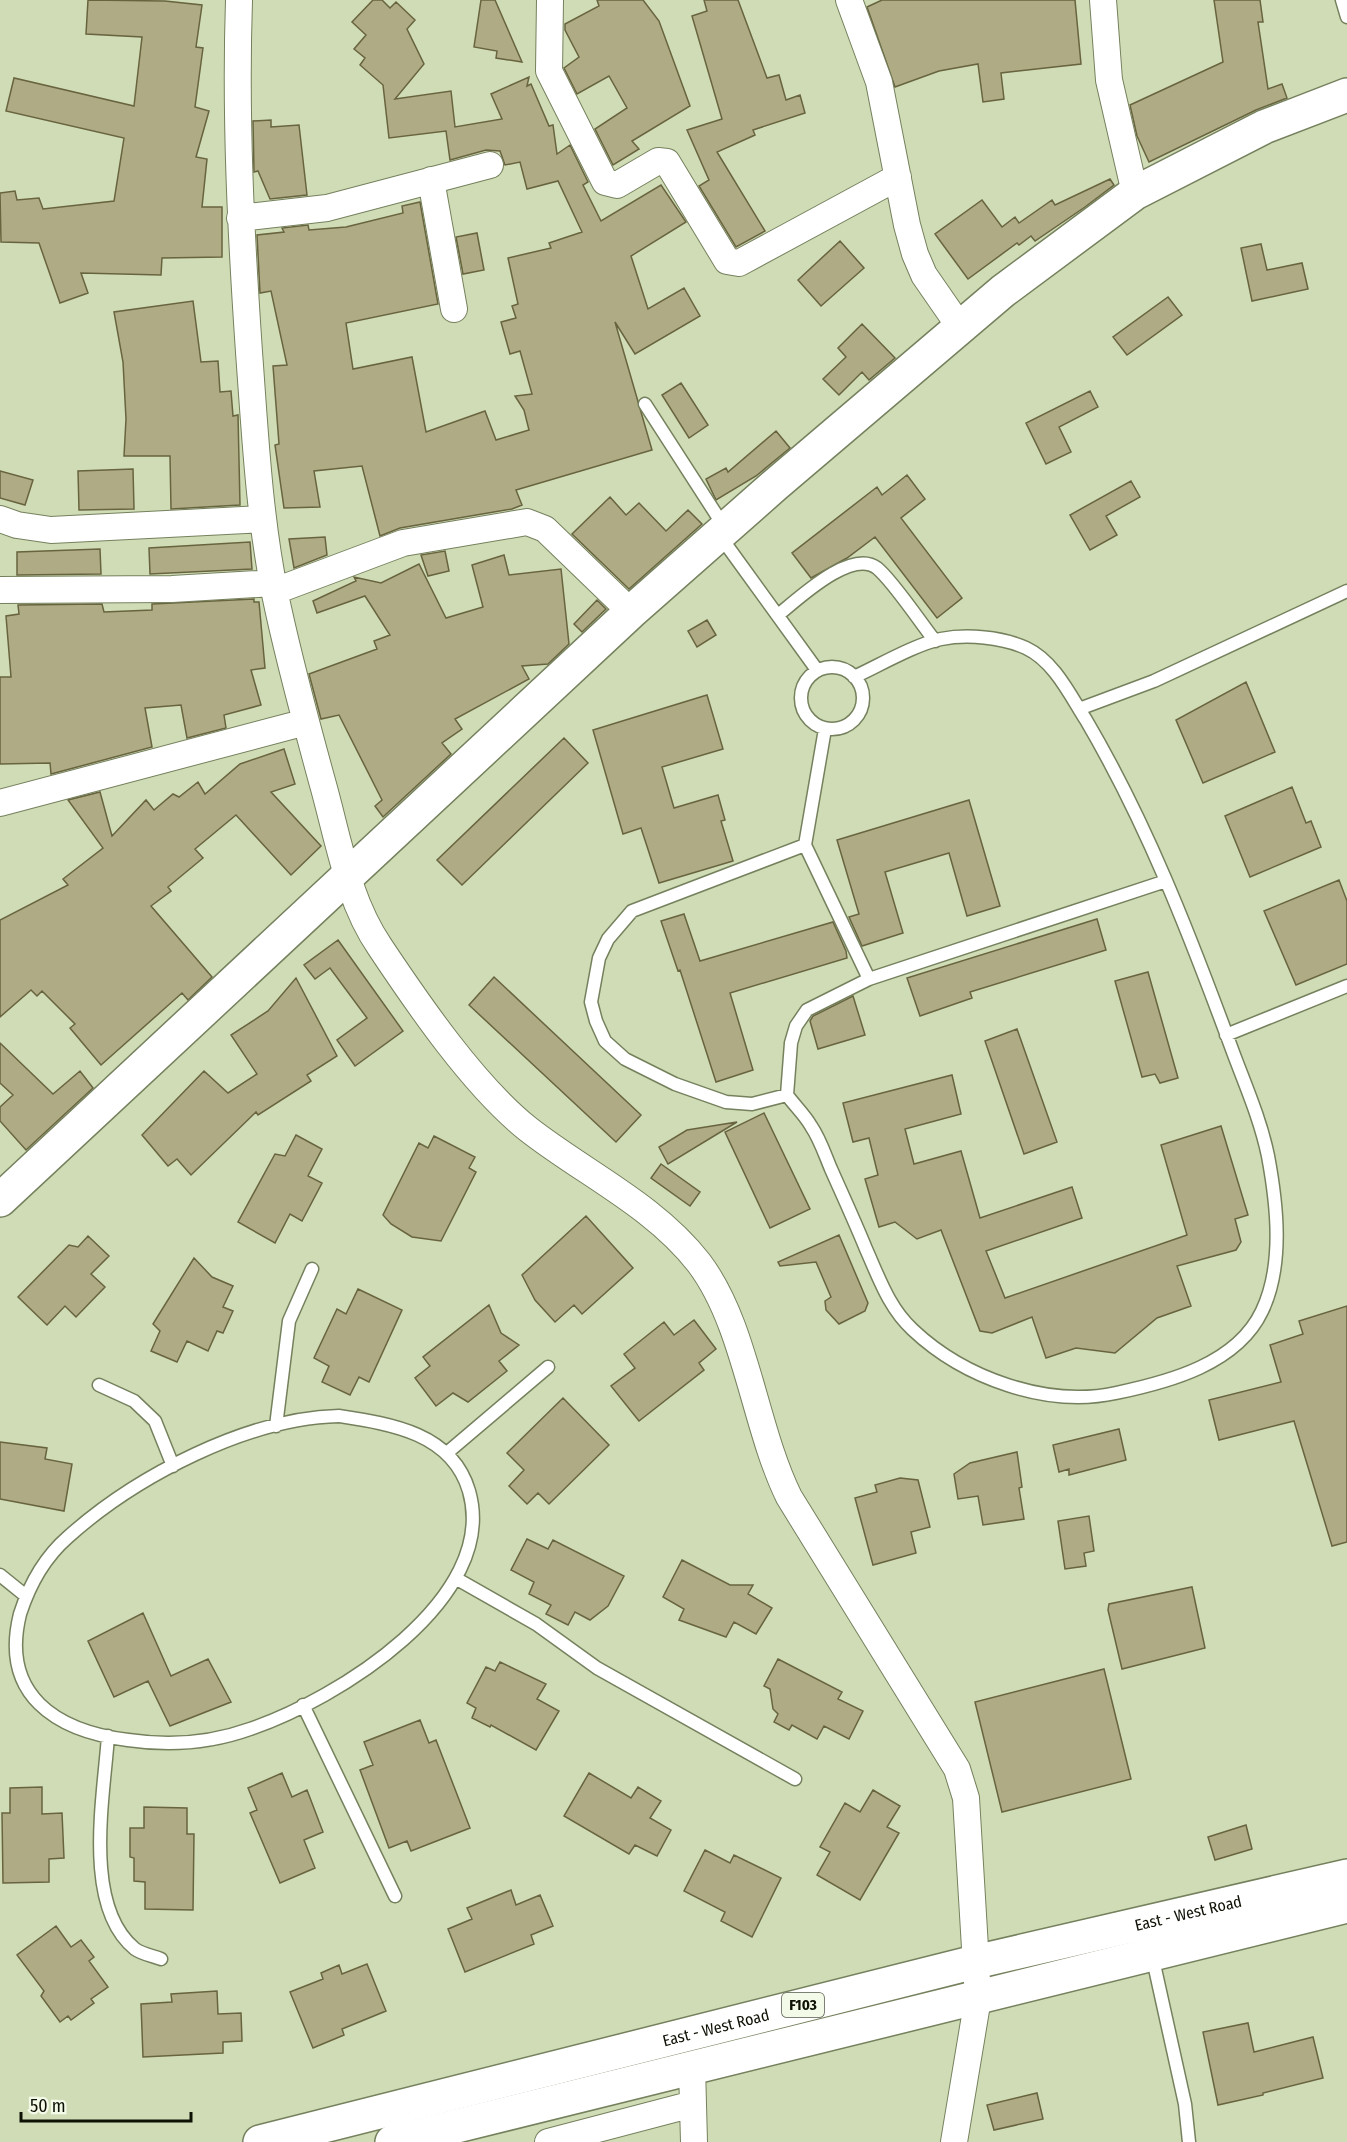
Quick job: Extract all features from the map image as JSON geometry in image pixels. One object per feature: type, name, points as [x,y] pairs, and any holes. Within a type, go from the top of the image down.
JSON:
[{"type":"main road","points":[[0,1200],[631,612],[960,327],[1082,230],[1135,193],[1264,127],[1347,95]]},
{"type":"main road","name":"East - West Road","points":[[260,2142],[975,1962],[1347,1876]]},
{"type":"main road","name":"East - West Road","points":[[392,2142],[1347,1906]]},
{"type":"street","points":[[239,0],[237,69],[240,218],[263,519],[274,587],[306,722],[361,915],[378,945],[460,1056],[503,1108],[528,1129],[666,1228],[709,1277],[739,1351],[777,1473],[785,1489],[957,1769],[963,1783],[973,1898],[978,1998],[954,2142]]},
{"type":"street","points":[[550,0],[549,71],[605,182],[617,186],[658,161],[667,162],[727,261],[739,262],[898,177]]},
{"type":"street","points":[[849,0],[879,82],[907,225],[924,275],[960,327]]},
{"type":"street","points":[[1103,0],[1109,80],[1135,193]]},
{"type":"street","points":[[240,218],[327,208],[490,165]]},
{"type":"street","points":[[431,180],[454,309]]},
{"type":"street","points":[[0,519],[17,525],[51,530],[263,519]]},
{"type":"street","points":[[0,590],[274,587],[403,543],[527,522],[545,529],[631,612]]},
{"type":"street","points":[[0,803],[306,722]]},
{"type":"street","points":[[692,2067],[694,2142]]},
{"type":"street","points":[[548,2142],[693,2104]]},
{"type":"lane","points":[[1342,0],[1347,17]]},
{"type":"lane","points":[[645,404],[722,532],[817,670]]},
{"type":"lane","points":[[778,615],[834,572],[861,563],[877,569],[935,641]]},
{"type":"lane","points":[[1079,709],[1184,668],[1347,591]]},
{"type":"lane","points":[[854,677],[935,641],[980,638],[1010,642],[1030,650],[1047,665],[1079,709],[1113,766],[1184,918],[1259,1123],[1272,1184],[1277,1233],[1273,1277],[1263,1310],[1251,1330],[1217,1359],[1138,1389],[1101,1396],[1060,1397],[1023,1389],[975,1371],[940,1353],[910,1328],[885,1293],[812,1127],[787,1095],[791,1043],[796,1026],[807,1010],[869,979],[1166,881]]},
{"type":"lane","points":[[829,667],[840,669],[850,672],[854,677],[862,689],[860,712],[845,726],[825,729],[806,717],[802,707],[804,686],[817,670],[829,667]]},
{"type":"lane","points":[[825,729],[805,845],[869,979]]},
{"type":"lane","points":[[787,1095],[752,1104],[726,1102],[675,1084],[625,1059],[605,1041],[591,1002],[600,958],[608,939],[632,911],[805,845]]},
{"type":"lane","points":[[1226,1035],[1347,986]]},
{"type":"lane","points":[[276,1426],[289,1321],[312,1269]]},
{"type":"lane","points":[[448,1452],[548,1368]]},
{"type":"lane","points":[[99,1385],[134,1401],[155,1421],[172,1466]]},
{"type":"lane","points":[[339,1416],[373,1421],[426,1436],[448,1452],[465,1478],[472,1502],[472,1543],[457,1579],[434,1610],[402,1641],[343,1683],[303,1705],[249,1730],[200,1742],[164,1743],[79,1731],[58,1721],[22,1685],[10,1652],[26,1596],[41,1569],[66,1538],[133,1486],[226,1442],[307,1417],[339,1416]]},
{"type":"lane","points":[[0,1575],[26,1596]]},
{"type":"lane","points":[[457,1579],[536,1624],[597,1668],[795,1779]]},
{"type":"lane","points":[[303,1705],[395,1896]]},
{"type":"lane","points":[[108,1736],[100,1852],[102,1881],[110,1913],[122,1933],[136,1950],[161,1959]]},
{"type":"lane","points":[[1152,1954],[1185,2104],[1189,2142]]},
{"type":"building","points":[[88,0],[165,1],[202,5],[196,47],[203,48],[195,107],[209,111],[196,157],[207,159],[202,207],[222,207],[222,257],[162,258],[161,275],[81,273],[88,293],[60,303],[39,243],[1,242],[0,193],[15,191],[17,200],[39,198],[43,209],[114,201],[124,138],[6,111],[14,78],[134,106],[142,37],[86,34]]},
{"type":"building","points":[[373,0],[382,0],[390,8],[396,2],[415,20],[407,29],[424,64],[395,99],[451,91],[455,127],[502,119],[491,94],[529,77],[527,86],[531,84],[549,126],[553,125],[557,154],[570,145],[588,182],[583,185],[601,221],[661,185],[686,222],[631,256],[648,309],[684,288],[700,316],[635,354],[615,322],[652,450],[516,490],[522,505],[512,509],[400,528],[380,536],[362,466],[314,471],[320,507],[284,508],[275,445],[279,444],[273,366],[287,365],[271,291],[260,293],[257,235],[284,232],[282,228],[308,225],[309,230],[346,227],[403,213],[402,206],[420,202],[438,304],[346,323],[353,369],[412,357],[426,432],[485,411],[496,440],[529,430],[524,410],[515,396],[532,394],[520,351],[510,354],[501,322],[516,318],[512,306],[518,304],[508,258],[551,248],[549,243],[582,232],[558,181],[527,189],[520,162],[505,165],[500,151],[486,150],[450,160],[446,131],[389,138],[383,85],[360,65],[365,58],[354,49],[366,35],[352,22]]},
{"type":"building","points":[[481,0],[495,0],[522,62],[496,58],[497,51],[474,47]]},
{"type":"building","points":[[597,0],[643,0],[659,21],[690,106],[632,141],[639,149],[613,165],[595,129],[627,108],[609,76],[577,94],[564,68],[579,57],[565,30],[565,24],[599,6]]},
{"type":"building","points":[[704,0],[738,0],[767,78],[779,75],[786,100],[800,95],[805,113],[753,130],[755,135],[717,152],[765,231],[736,247],[699,186],[709,180],[687,130],[722,119],[692,16],[707,11]]},
{"type":"building","points":[[882,0],[1075,0],[1081,64],[1001,73],[1004,99],[983,102],[978,64],[939,71],[895,87],[867,7]]},
{"type":"building","points":[[1214,0],[1260,0],[1263,22],[1258,22],[1268,89],[1282,84],[1287,98],[1256,110],[1149,162],[1137,136],[1130,105],[1223,62]]},
{"type":"building","points":[[271,120],[271,127],[299,125],[307,195],[270,199],[258,171],[254,172],[253,121]]},
{"type":"building","points":[[1110,179],[1114,185],[1085,207],[1035,241],[1031,236],[1019,245],[1017,243],[968,279],[935,234],[982,200],[1002,227],[1015,217],[1019,223],[1052,200],[1055,205]]},
{"type":"building","points":[[477,233],[484,270],[463,274],[456,237]]},
{"type":"building","points":[[840,241],[864,268],[821,306],[798,280]]},
{"type":"building","points":[[1261,244],[1267,270],[1302,263],[1308,289],[1252,301],[1241,248]]},
{"type":"building","points":[[1168,297],[1182,315],[1127,355],[1113,337]]},
{"type":"building","points":[[193,301],[201,362],[218,361],[220,392],[231,391],[233,416],[238,415],[240,505],[171,509],[170,456],[124,456],[126,419],[123,362],[114,312]]},
{"type":"building","points":[[862,324],[895,358],[869,380],[862,372],[839,395],[823,379],[846,357],[838,348]]},
{"type":"building","points":[[681,383],[708,425],[689,438],[662,395]]},
{"type":"building","points":[[1090,391],[1098,407],[1059,427],[1071,452],[1046,464],[1026,423]]},
{"type":"building","points":[[776,431],[790,448],[756,476],[716,500],[706,479],[726,468],[728,472]]},
{"type":"building","points":[[133,469],[134,509],[79,510],[78,471]]},
{"type":"building","points":[[0,471],[33,480],[25,505],[0,498]]},
{"type":"building","points":[[907,475],[925,499],[901,518],[962,598],[937,618],[875,537],[847,558],[811,578],[792,553],[877,487],[882,495]]},
{"type":"building","points":[[1131,481],[1140,497],[1106,516],[1117,535],[1090,550],[1070,515]]},
{"type":"building","points":[[610,497],[626,515],[639,503],[666,531],[688,510],[702,524],[629,589],[572,534]]},
{"type":"building","points":[[325,537],[327,555],[294,568],[289,539]]},
{"type":"building","points":[[250,542],[252,569],[150,574],[149,548]]},
{"type":"building","points":[[100,549],[101,574],[17,575],[17,552]]},
{"type":"building","points":[[445,551],[449,571],[428,576],[421,555]]},
{"type":"building","points":[[504,555],[509,575],[561,569],[569,644],[548,664],[522,666],[529,679],[455,719],[462,729],[442,743],[451,754],[383,817],[375,806],[382,800],[339,715],[321,719],[309,674],[377,649],[374,641],[390,635],[365,596],[317,613],[313,601],[356,581],[354,577],[381,583],[419,564],[446,618],[483,607],[472,565]]},
{"type":"building","points":[[254,599],[254,602],[259,602],[265,668],[251,670],[261,705],[224,715],[226,728],[187,738],[181,705],[145,708],[152,747],[51,774],[50,763],[0,764],[0,677],[11,677],[6,616],[19,614],[18,605],[102,604],[104,612],[152,610],[152,604]]},
{"type":"building","points":[[597,600],[606,609],[582,632],[574,624]]},
{"type":"building","points":[[707,620],[716,635],[697,647],[688,631]]},
{"type":"building","points":[[1246,682],[1275,752],[1203,783],[1176,720]]},
{"type":"building","points":[[707,695],[723,749],[662,767],[674,808],[718,795],[725,820],[721,821],[733,861],[659,883],[641,828],[623,834],[593,730]]},
{"type":"building","points":[[564,738],[588,763],[462,885],[437,860]]},
{"type":"building","points":[[284,749],[295,784],[271,792],[321,846],[291,875],[236,815],[195,849],[203,858],[168,887],[171,891],[151,906],[212,977],[188,1000],[182,993],[101,1065],[70,1028],[75,1024],[42,991],[37,996],[31,990],[0,1017],[0,920],[68,885],[63,879],[103,848],[68,800],[100,792],[112,836],[146,800],[154,810],[173,794],[179,797],[198,782],[205,794],[240,764]]},
{"type":"building","points":[[1292,787],[1306,823],[1311,821],[1321,847],[1250,877],[1225,816]]},
{"type":"building","points":[[969,800],[1000,906],[967,916],[949,853],[885,872],[903,933],[862,946],[849,917],[859,914],[837,840]]},
{"type":"building","points":[[1339,880],[1347,901],[1347,964],[1296,985],[1264,911]]},
{"type":"building","points":[[684,914],[700,961],[833,922],[846,951],[847,958],[730,993],[753,1070],[716,1082],[680,970],[678,971],[661,921]]},
{"type":"building","points":[[1097,919],[1106,950],[970,992],[972,998],[920,1016],[907,978]]},
{"type":"building","points":[[338,940],[403,1031],[355,1066],[337,1040],[367,1018],[330,968],[315,979],[304,965]]},
{"type":"building","points":[[1148,972],[1178,1078],[1160,1083],[1155,1074],[1142,1077],[1115,981]]},
{"type":"building","points":[[494,977],[641,1115],[616,1142],[469,1005]]},
{"type":"building","points":[[296,978],[337,1056],[307,1075],[311,1081],[258,1115],[256,1112],[191,1175],[177,1159],[168,1166],[142,1135],[204,1071],[228,1093],[257,1074],[231,1035],[268,1011]]},
{"type":"building","points":[[853,996],[865,1035],[818,1049],[810,1021],[813,1016]]},
{"type":"building","points":[[1017,1029],[1057,1142],[1024,1154],[985,1041]]},
{"type":"building","points":[[0,1043],[53,1094],[80,1071],[93,1088],[26,1150],[0,1121],[0,1107],[13,1095],[0,1083]]},
{"type":"building","points":[[952,1075],[961,1114],[905,1129],[914,1164],[961,1151],[980,1218],[1072,1187],[1082,1218],[986,1251],[1005,1298],[1187,1235],[1161,1145],[1221,1126],[1248,1215],[1235,1219],[1241,1242],[1236,1250],[1177,1266],[1191,1306],[1157,1318],[1115,1353],[1076,1348],[1046,1358],[1032,1317],[992,1333],[980,1331],[941,1230],[917,1239],[895,1222],[879,1227],[865,1179],[878,1175],[869,1138],[853,1142],[843,1103]]},
{"type":"building","points":[[764,1113],[810,1209],[770,1228],[725,1132]]},
{"type":"building","points":[[737,1122],[668,1164],[659,1147],[687,1130]]},
{"type":"building","points":[[296,1135],[322,1149],[308,1176],[322,1183],[302,1221],[290,1214],[275,1243],[238,1222],[275,1154],[285,1156]]},
{"type":"building","points":[[434,1136],[475,1157],[469,1168],[476,1172],[441,1241],[412,1237],[391,1224],[383,1215],[419,1143],[428,1148]]},
{"type":"building","points":[[661,1164],[700,1192],[690,1206],[651,1178]]},
{"type":"building","points":[[586,1216],[633,1268],[582,1314],[574,1305],[555,1322],[535,1300],[522,1275]]},
{"type":"building","points":[[839,1235],[868,1303],[865,1311],[839,1324],[826,1310],[825,1301],[831,1297],[816,1262],[780,1266],[778,1262]]},
{"type":"building","points":[[88,1236],[109,1256],[91,1274],[105,1287],[76,1317],[65,1306],[47,1325],[18,1297],[69,1245],[78,1247]]},
{"type":"building","points":[[194,1258],[212,1277],[233,1286],[223,1307],[233,1311],[223,1333],[217,1331],[208,1351],[187,1341],[177,1362],[151,1351],[160,1331],[153,1324]]},
{"type":"building","points":[[358,1289],[402,1310],[369,1382],[359,1377],[350,1395],[322,1382],[329,1366],[314,1358],[337,1309],[346,1314]]},
{"type":"building","points":[[489,1305],[501,1333],[519,1345],[499,1361],[507,1371],[468,1402],[453,1393],[436,1406],[415,1378],[430,1366],[423,1357]]},
{"type":"building","points":[[1347,1306],[1347,1542],[1332,1546],[1294,1421],[1219,1440],[1209,1400],[1281,1382],[1270,1345],[1303,1334],[1299,1321]]},
{"type":"building","points":[[694,1320],[716,1349],[699,1363],[704,1370],[639,1421],[611,1386],[635,1368],[624,1354],[664,1322],[674,1335]]},
{"type":"building","points":[[563,1398],[609,1445],[549,1504],[538,1493],[527,1504],[509,1486],[524,1470],[507,1453]]},
{"type":"building","points":[[1119,1429],[1126,1460],[1069,1475],[1069,1469],[1059,1472],[1053,1445]]},
{"type":"building","points":[[0,1442],[47,1448],[45,1459],[72,1464],[64,1511],[0,1499]]},
{"type":"building","points":[[1017,1452],[1024,1519],[983,1525],[978,1496],[958,1499],[954,1474],[970,1463]]},
{"type":"building","points":[[900,1478],[918,1480],[930,1527],[911,1532],[916,1553],[873,1565],[855,1498],[877,1492],[875,1485]]},
{"type":"building","points":[[1089,1516],[1094,1551],[1084,1553],[1086,1566],[1065,1569],[1058,1521]]},
{"type":"building","points":[[527,1539],[548,1549],[553,1540],[624,1576],[608,1606],[590,1620],[575,1612],[568,1625],[546,1614],[551,1605],[529,1594],[534,1582],[511,1570]]},
{"type":"building","points":[[682,1560],[730,1585],[753,1585],[748,1594],[772,1608],[756,1634],[734,1622],[726,1637],[679,1620],[684,1609],[663,1597]]},
{"type":"building","points":[[1192,1587],[1205,1648],[1122,1669],[1108,1610],[1109,1604]]},
{"type":"building","points":[[143,1613],[171,1676],[208,1659],[231,1702],[170,1726],[148,1681],[114,1697],[88,1641]]},
{"type":"building","points":[[778,1659],[842,1692],[838,1699],[863,1711],[849,1739],[824,1726],[817,1739],[792,1725],[789,1730],[774,1722],[778,1714],[773,1709],[770,1689],[764,1686]]},
{"type":"building","points":[[500,1662],[546,1684],[537,1699],[559,1711],[536,1750],[491,1725],[490,1727],[472,1718],[476,1708],[467,1703],[486,1667],[495,1671]]},
{"type":"building","points":[[1104,1669],[1131,1779],[1002,1812],[975,1702]]},
{"type":"building","points":[[420,1720],[429,1743],[436,1740],[470,1828],[411,1851],[407,1841],[389,1848],[360,1770],[373,1765],[364,1742]]},
{"type":"building","points":[[282,1773],[292,1797],[307,1790],[323,1832],[304,1840],[315,1868],[280,1883],[250,1813],[257,1810],[248,1788]]},
{"type":"building","points":[[589,1773],[631,1798],[638,1787],[661,1801],[650,1818],[671,1830],[657,1856],[635,1845],[629,1854],[564,1816]]},
{"type":"building","points":[[42,1787],[42,1814],[62,1813],[64,1858],[49,1859],[49,1882],[3,1883],[2,1813],[10,1813],[10,1788]]},
{"type":"building","points":[[873,1790],[900,1806],[887,1827],[899,1833],[860,1900],[817,1875],[830,1852],[820,1847],[845,1803],[860,1812]]},
{"type":"building","points":[[144,1807],[187,1808],[187,1834],[194,1834],[193,1910],[145,1909],[145,1882],[134,1881],[134,1858],[130,1857],[130,1828],[144,1828]]},
{"type":"building","points":[[1246,1825],[1252,1849],[1215,1860],[1208,1837]]},
{"type":"building","points":[[705,1850],[730,1863],[734,1855],[781,1878],[752,1937],[721,1921],[725,1912],[684,1891]]},
{"type":"building","points":[[511,1890],[516,1905],[540,1895],[553,1926],[531,1935],[534,1944],[465,1972],[448,1929],[472,1919],[467,1908]]},
{"type":"building","points":[[56,1926],[71,1947],[81,1940],[94,1957],[89,1961],[108,1987],[91,1999],[94,2003],[71,2020],[68,2016],[60,2022],[41,1996],[44,1991],[17,1955]]},
{"type":"building","points":[[367,1964],[386,2011],[342,2029],[344,2035],[313,2048],[290,1992],[323,1979],[321,1973],[339,1965],[342,1974]]},
{"type":"building","points":[[217,1991],[218,2014],[241,2013],[242,2041],[223,2042],[223,2053],[143,2057],[141,2004],[172,2002],[171,1994]]},
{"type":"building","points":[[1248,2023],[1254,2052],[1313,2037],[1323,2078],[1218,2105],[1203,2032]]},
{"type":"building","points":[[1037,2093],[1043,2119],[994,2130],[987,2105]]}]
